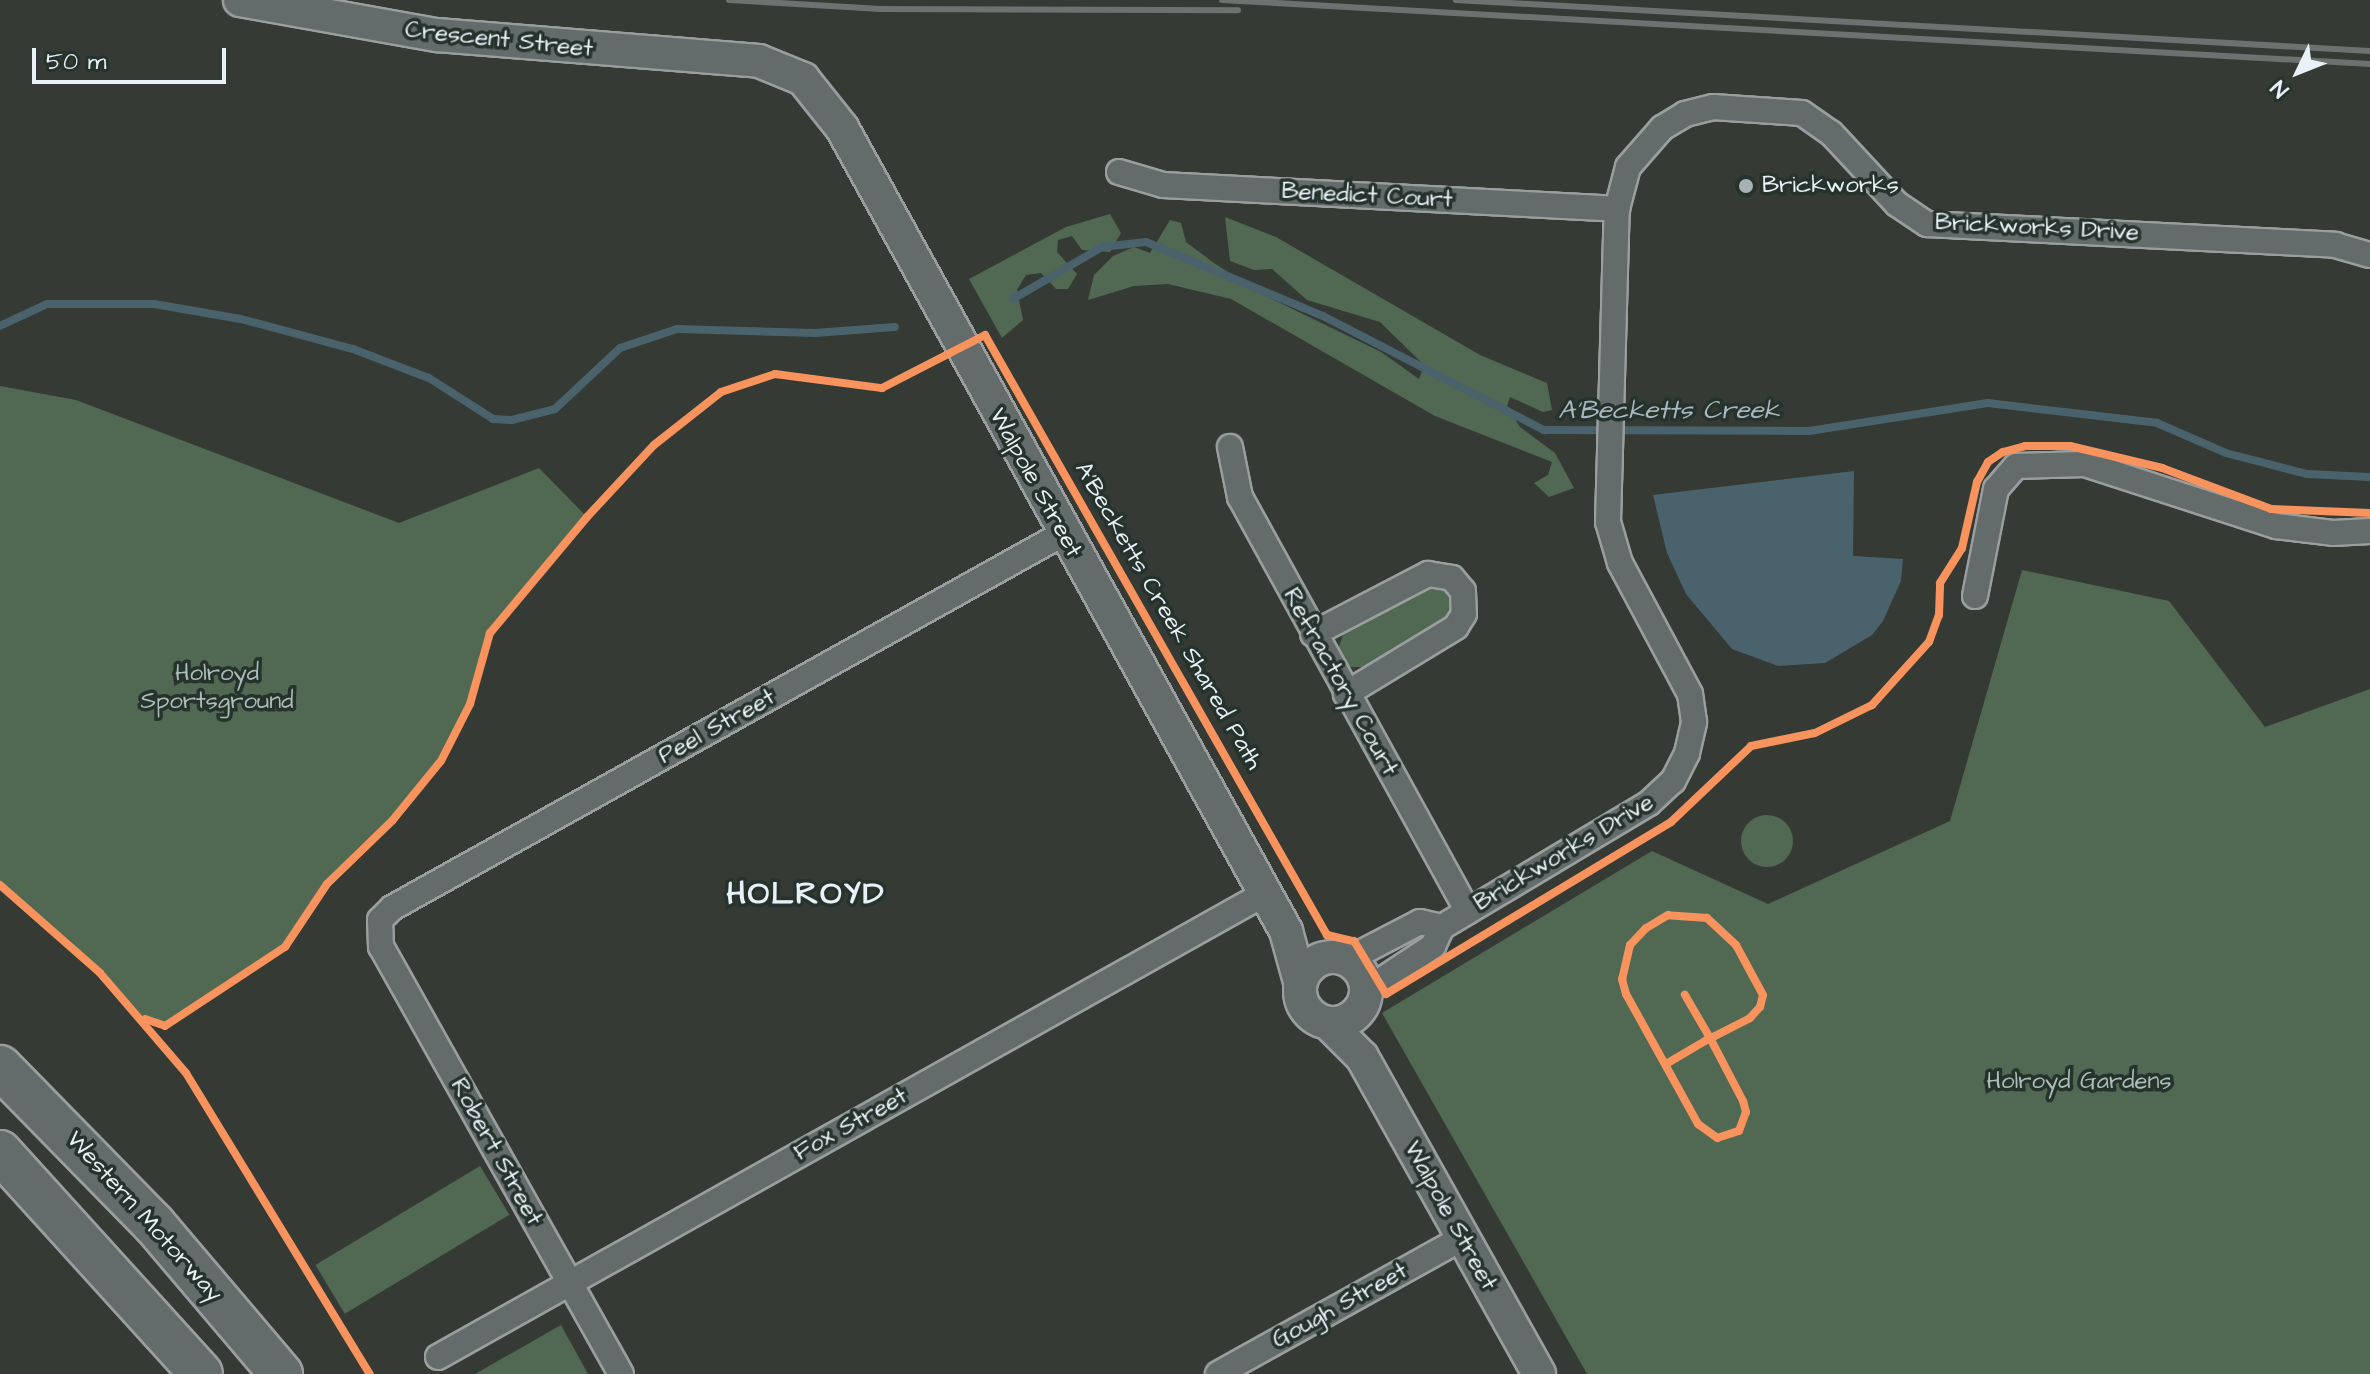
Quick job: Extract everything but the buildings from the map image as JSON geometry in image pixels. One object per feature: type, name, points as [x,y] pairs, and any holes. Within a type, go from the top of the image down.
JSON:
[{"type":"highway","points":[[0,1037],[54,1119]]},
{"type":"highway","name":"Western Motorway","points":[[0,1067],[153,1223],[281,1374]]},
{"type":"highway","points":[[0,1152],[201,1374]]},
{"type":"street","name":"Crescent Street","points":[[240,0],[437,35],[759,61]]},
{"type":"street","name":"Walpole Street","points":[[759,61],[803,79],[842,128],[1264,894],[1286,931],[1323,967]]},
{"type":"street","name":"Brickworks Drive","points":[[1350,1009],[1433,946],[1442,927],[1649,803],[1673,781],[1687,753],[1694,722],[1690,694],[1616,553],[1608,522],[1617,209],[1628,167],[1646,142],[1671,122],[1713,107],[1785,110],[1821,123],[1897,204],[1927,224],[2335,245],[2370,255]]},
{"type":"street","name":"Benedict Court","points":[[1119,172],[1163,185],[1617,209]]},
{"type":"street","name":"Refractory Court","points":[[1230,447],[1240,497],[1468,911]]},
{"type":"street","points":[[1975,596],[1996,489],[2016,466],[2085,464],[2276,526],[2333,533],[2370,531]]},
{"type":"street","name":"Peel Street","points":[[378,927],[392,908],[1064,533]]},
{"type":"street","points":[[1313,634],[1428,574],[1444,574],[1463,591],[1464,614],[1456,627],[1346,694]]},
{"type":"street","name":"Fox Street","points":[[438,1357],[1264,894]]},
{"type":"street","name":"Brickworks Drive","points":[[1323,967],[1420,922],[1442,927]]},
{"type":"street","name":"Robert Street","points":[[378,927],[381,947],[621,1374]]},
{"type":"street","points":[[1323,967],[1360,973],[1350,1009],[1309,1013],[1323,967]]},
{"type":"street","name":"Walpole Street","points":[[1350,1009],[1362,1057],[1539,1374]]},
{"type":"street","name":"Gough Street","points":[[1218,1374],[1462,1238]]},
{"type":"green space","points":[[1110,214],[1121,233],[1110,252],[1082,250],[1072,236],[1058,240],[1057,252],[1077,274],[1068,289],[1056,289],[1041,273],[1026,275],[1017,290],[1023,320],[1002,338],[969,279],[1066,227]]},
{"type":"green space","points":[[1225,217],[1276,237],[1480,355],[1547,383],[1552,410],[1543,412],[1510,397],[1507,406],[1520,427],[1555,453],[1574,488],[1549,497],[1534,483],[1548,475],[1552,462],[1435,416],[1231,299],[1168,284],[1134,286],[1088,300],[1094,275],[1113,256],[1134,247],[1150,253],[1170,220],[1181,223],[1186,242],[1264,295],[1381,352],[1419,379],[1424,365],[1380,322],[1307,300],[1272,269],[1254,270],[1230,261]]},
{"type":"green space","name":"Holroyd Sportsground","points":[[0,386],[76,400],[399,523],[539,468],[587,517],[490,633],[470,704],[441,761],[392,821],[327,884],[285,947],[165,1026],[145,1019],[0,885]]},
{"type":"green space","name":"Holroyd Gardens","points":[[2022,570],[2169,601],[2265,727],[2370,689],[2370,1374],[1587,1374],[1382,1013],[1652,851],[1768,904],[1950,821]]},
{"type":"green space","points":[[1429,585],[1444,585],[1453,595],[1451,619],[1368,667],[1346,667],[1337,652],[1343,635]]},
{"type":"green space","points":[[1767,815],[1786,822],[1793,841],[1786,860],[1767,867],[1748,860],[1741,841],[1748,822]]},
{"type":"green space","points":[[480,1166],[509,1215],[345,1314],[315,1265]]},
{"type":"green space","points":[[561,1325],[588,1374],[475,1374]]},
{"type":"water","points":[[1854,471],[1853,556],[1903,559],[1901,581],[1883,621],[1872,635],[1825,663],[1778,666],[1732,649],[1686,594],[1667,553],[1653,495]]},
{"type":"waterway","name":"A'Becketts Creek","points":[[1013,299],[1102,247],[1146,242],[1323,316],[1544,430],[1809,431],[1988,403],[2157,423],[2226,453],[2307,474],[2370,477]]},
{"type":"waterway","name":"A'Becketts Creek","points":[[0,326],[47,304],[154,304],[241,319],[353,349],[429,378],[493,419],[512,420],[555,409],[620,348],[677,329],[815,333],[895,327]]},
{"type":"railway","points":[[729,0],[881,9],[1238,10]]},
{"type":"railway","points":[[1222,0],[2370,64]]},
{"type":"railway","points":[[1456,0],[2370,51]]},
{"type":"cycle path","name":"A'Becketts Creek Shared Path","points":[[145,1019],[165,1026],[285,947],[327,884],[392,821],[441,761],[470,704],[490,633],[587,517],[654,445],[721,392],[775,374],[882,388],[985,335],[1327,935],[1354,941],[1386,994],[1671,822],[1751,746],[1815,733],[1872,705],[1929,642],[1939,615],[1940,583],[1962,548],[1977,482],[1988,462],[2003,452],[2025,446],[2070,446],[2162,468],[2271,509],[2370,513]]},
{"type":"cycle path","points":[[0,885],[100,973],[186,1073],[370,1374]]},
{"type":"cycle path","points":[[1666,1064],[1710,1038],[1750,1018],[1760,1007],[1763,995],[1736,945],[1707,918],[1668,915],[1646,928],[1630,945],[1622,979],[1626,994],[1698,1124],[1717,1138],[1739,1131],[1746,1112],[1743,1101],[1710,1038],[1685,995]]},
{"type":"place","name":"Brickworks","points":[[1746,186]]},
{"type":"district","name":"HOLROYD","points":[[806,894]]}]
